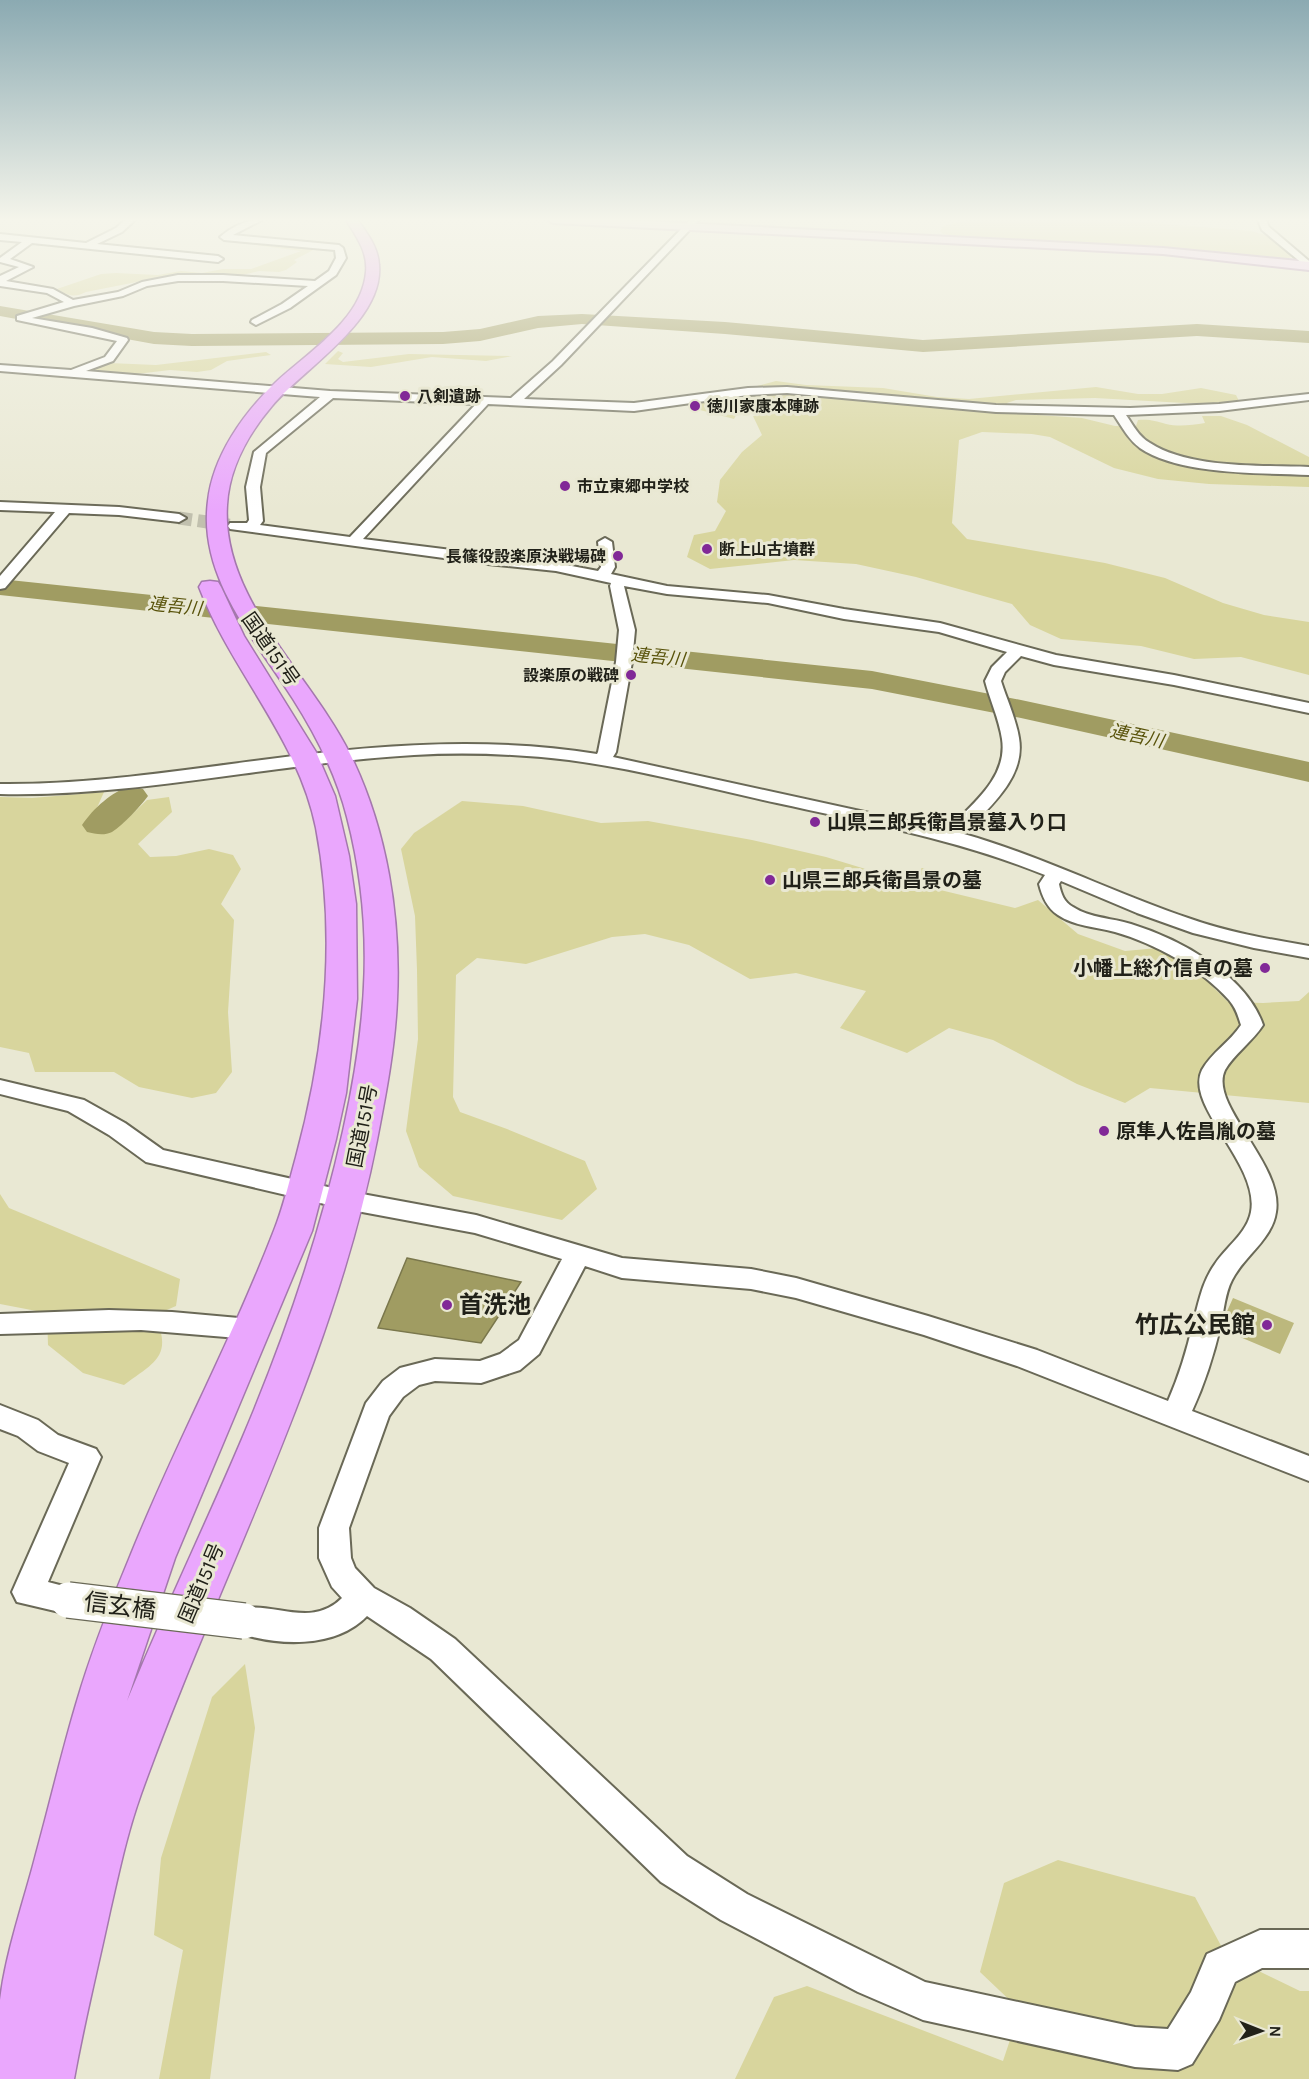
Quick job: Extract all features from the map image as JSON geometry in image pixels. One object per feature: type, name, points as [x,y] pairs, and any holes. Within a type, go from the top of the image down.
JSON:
[{"type":"highway","name":"国道151号","points":[[223,431],[257,388],[326,339],[340,317]]},
{"type":"highway","name":"国道151号","points":[[233,614],[219,548],[217,508],[220,484],[234,449],[257,415],[326,339],[351,317]]},
{"type":"highway","points":[[198,509],[204,478]]},
{"type":"highway","name":"国道151号","points":[[44,2079],[53,2032],[104,1828],[153,1697],[274,1414],[310,1319],[346,1200],[371,1082],[381,999],[381,935],[375,878],[361,819],[323,758],[298,689],[233,614],[204,569]]},
{"type":"highway","name":"国道151号","points":[[13,2079],[40,1944],[104,1697],[152,1558],[293,1231],[306,1190],[332,1083],[341,1001],[343,938],[339,881],[330,826],[316,779],[323,758]]},
{"type":"street","points":[[25,317],[20,319],[97,332],[120,337],[123,340],[109,359],[71,375]]},
{"type":"street","points":[[256,322],[267,317]]},
{"type":"street","points":[[514,402],[557,363],[600,317]]},
{"type":"street","points":[[0,368],[330,394],[634,407],[690,401],[748,391],[789,390],[960,406],[1119,414],[1219,410],[1309,397]]},
{"type":"street","points":[[330,394],[260,452],[253,487],[256,521],[243,527],[556,567],[681,592],[768,599],[844,614],[940,628],[1070,664],[1174,680],[1309,708]]},
{"type":"street","points":[[354,541],[485,401]]},
{"type":"street","points":[[1119,414],[1135,438],[1149,448],[1183,460],[1216,465],[1309,471]]},
{"type":"street","points":[[0,506],[119,511],[179,518]]},
{"type":"street","points":[[2,582],[64,510]]},
{"type":"street","points":[[602,578],[608,567],[605,542]]},
{"type":"street","points":[[601,761],[607,752],[625,654],[627,630],[616,586],[619,581]]},
{"type":"street","points":[[951,837],[993,795],[1005,773],[1012,743],[993,681],[998,670],[1018,650]]},
{"type":"street","points":[[0,789],[102,786],[323,758],[411,750],[487,749],[570,756],[951,837],[999,851],[1168,918],[1225,936],[1309,952]]},
{"type":"street","points":[[1056,873],[1049,884],[1052,897],[1065,911],[1124,928],[1155,940],[1187,958],[1231,989],[1246,1007],[1252,1025],[1245,1038],[1218,1062],[1211,1080],[1214,1100],[1247,1151],[1261,1183],[1264,1210],[1254,1233],[1218,1280],[1205,1333],[1185,1395],[1175,1417]]},
{"type":"street","points":[[0,1087],[76,1105],[117,1129],[155,1156],[346,1200],[476,1224],[622,1268],[751,1279],[796,1288],[928,1326],[1027,1358],[1309,1469]]},
{"type":"street","points":[[578,1255],[529,1347],[510,1362],[481,1372],[435,1370],[410,1376],[393,1389],[376,1411],[334,1528],[335,1558],[343,1577],[363,1598],[399,1618],[443,1649],[674,1869],[734,1907],[872,1978],[923,2001],[1135,2047],[1178,2050],[1205,2006],[1221,1968],[1260,1949],[1309,1949]]},
{"type":"street","points":[[0,1324],[19,1326],[124,1320],[250,1329]]},
{"type":"street","name":"信玄橋","points":[[0,1416],[28,1428],[48,1443],[86,1457],[28,1592],[68,1600],[301,1628],[334,1622],[351,1611],[363,1598]]},
{"type":"shaded area","points":[[338,351],[343,353],[338,359],[343,362],[409,354],[512,356],[486,361],[432,357],[371,367],[325,364]]},
{"type":"shaded area","points":[[266,352],[271,355],[227,361],[211,370],[197,372],[170,370],[128,375],[89,370],[109,363],[156,365]]},
{"type":"shaded area","points":[[776,381],[806,385],[883,388],[937,397],[969,399],[1096,387],[1138,394],[1162,394],[1201,388],[1236,395],[1239,401],[1220,405],[1095,398],[1016,400],[1007,403],[1008,413],[1082,418],[1115,426],[1136,426],[1138,420],[1152,420],[1181,426],[1205,423],[1202,416],[1221,416],[1247,425],[1309,457],[1309,487],[1209,484],[1158,479],[1114,468],[1050,437],[982,432],[959,440],[952,523],[967,539],[1105,563],[1165,578],[1223,603],[1264,615],[1309,622],[1309,675],[1241,657],[1194,659],[1141,646],[1061,639],[1030,625],[1012,604],[916,577],[856,564],[794,560],[710,569],[687,557],[694,535],[715,531],[726,511],[717,502],[720,480],[742,452],[762,435],[753,416],[765,414],[767,409],[740,408],[734,419],[700,410],[698,404],[754,393],[757,386]]},
{"type":"shaded area","points":[[104,792],[92,819],[99,830],[123,823],[147,800],[169,797],[172,812],[138,844],[150,857],[176,856],[209,849],[233,855],[241,869],[221,904],[234,920],[228,1012],[232,1072],[216,1093],[192,1098],[139,1087],[114,1072],[35,1072],[29,1053],[0,1047],[0,797],[32,798]]},
{"type":"shaded area","points":[[462,801],[523,806],[601,823],[648,821],[752,840],[826,857],[905,881],[922,868],[938,869],[932,888],[1015,908],[1038,900],[1078,934],[1125,951],[1158,948],[1204,978],[1228,1002],[1299,1001],[1309,992],[1309,1103],[1150,1088],[1125,1103],[1077,1084],[993,1040],[949,1028],[907,1053],[840,1028],[866,991],[796,973],[750,979],[689,945],[645,934],[612,937],[526,964],[477,958],[456,975],[453,1097],[460,1112],[585,1161],[597,1189],[562,1220],[453,1196],[419,1167],[406,1131],[418,1039],[417,970],[415,916],[401,849],[414,833]]},
{"type":"shaded area","points":[[0,1194],[9,1208],[180,1279],[176,1306],[155,1315],[162,1340],[161,1350],[152,1364],[124,1385],[83,1373],[48,1345],[47,1313],[0,1304]]},
{"type":"shaded area","name":"首洗池","points":[[407,1258],[521,1282],[481,1343],[378,1328]]},
{"type":"shaded area","points":[[245,1664],[255,1728],[210,2079],[159,2079],[183,1950],[154,1935],[161,1858],[212,1697]]},
{"type":"shaded area","points":[[1058,1860],[1195,1897],[1226,1955],[1300,1991],[1309,1991],[1309,2079],[735,2079],[774,1997],[807,1986],[1003,2061],[1020,2010],[980,1972],[1004,1883]]},
{"type":"building","name":"竹広公民館","points":[[1233,1298],[1294,1323],[1280,1354],[1240,1337],[1245,1327],[1224,1318]]},
{"type":"waterway","points":[[34,317],[154,338],[192,340],[443,338],[480,335],[538,322],[582,319],[725,328],[923,346],[1197,330],[1309,337]]},
{"type":"waterway","name":"連吾川","points":[[0,587],[872,680],[1021,709],[1309,772]]},
{"type":"waterway","points":[[99,825],[131,796]]},
{"type":"tunnel","points":[[179,518],[235,526]]},
{"type":"place","name":"八剣遺跡","points":[[405,396]]},
{"type":"place","name":"徳川家康本陣跡","points":[[695,406]]},
{"type":"place","name":"市立東郷中学校","points":[[565,486]]},
{"type":"place","name":"断上山古墳群","points":[[707,549]]},
{"type":"place","name":"長篠役設楽原決戦場碑","points":[[618,556]]},
{"type":"place","name":"設楽原の戦碑","points":[[631,675]]},
{"type":"place","name":"山県三郎兵衛昌景墓入り口","points":[[815,822]]},
{"type":"place","name":"山県三郎兵衛昌景の墓","points":[[770,880]]},
{"type":"place","name":"小幡上総介信貞の墓","points":[[1265,968]]},
{"type":"place","name":"原隼人佐昌胤の墓","points":[[1104,1131]]},
{"type":"place","name":"首洗池","points":[[447,1305]]},
{"type":"place","name":"竹広公民館","points":[[1267,1325]]}]
